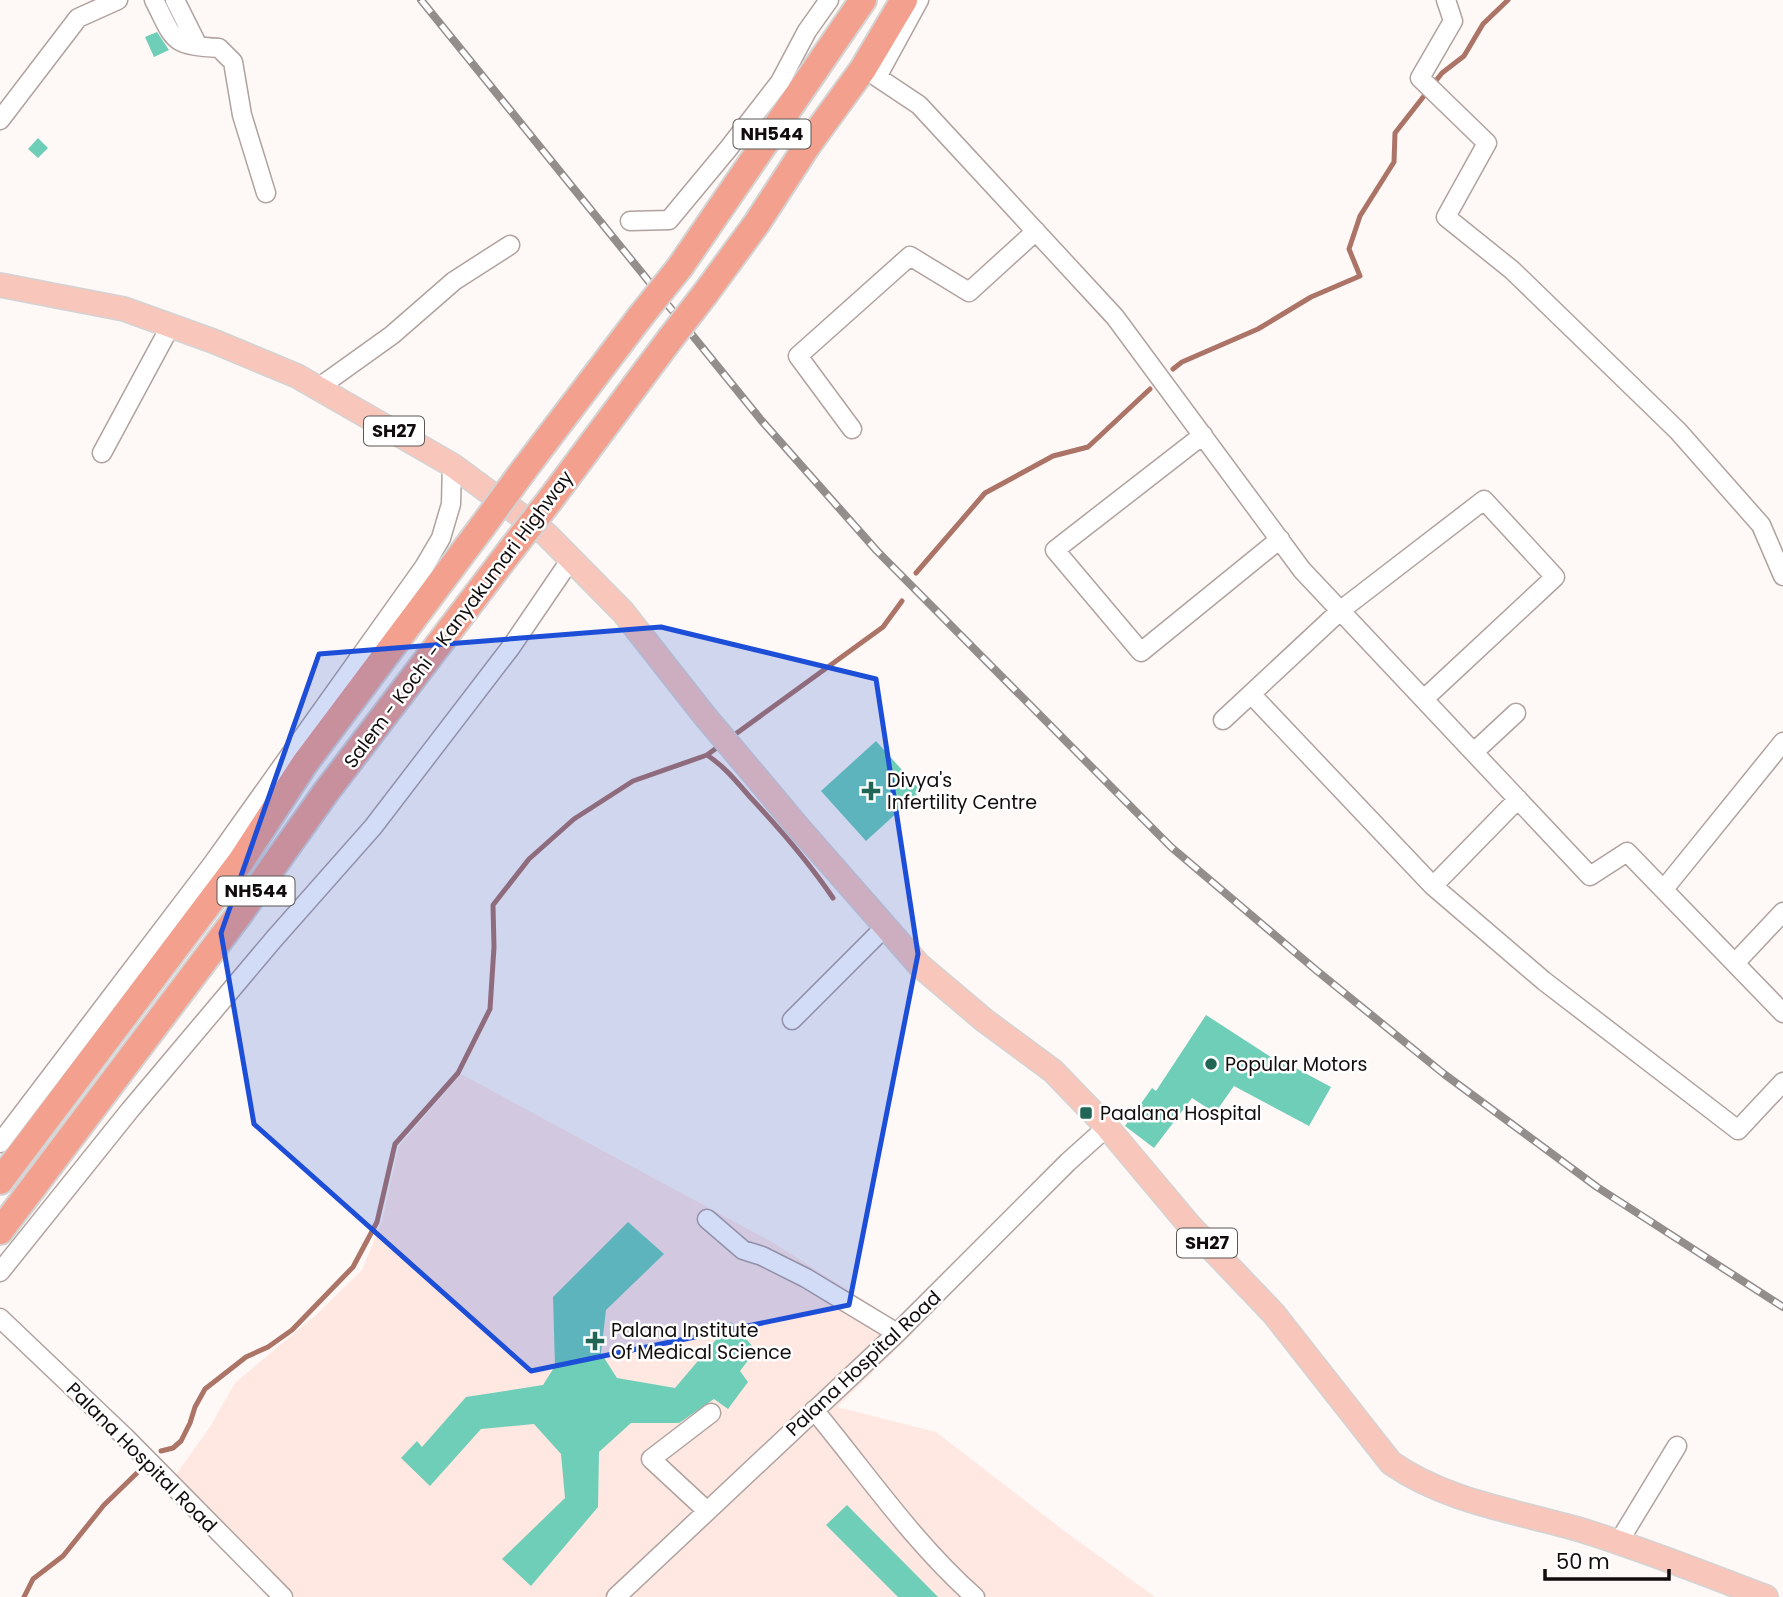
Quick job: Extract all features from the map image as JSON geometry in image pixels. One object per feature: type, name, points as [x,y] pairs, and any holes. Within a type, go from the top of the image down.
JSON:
[{"type":"highway","name":"Salem - Kochi - Kanyakumari Highway","points":[[0,1181],[241,861],[305,763],[523,471],[680,267],[863,0]]},
{"type":"highway","name":"Salem - Kochi - Kanyakumari Highway","points":[[0,1231],[239,916],[326,792],[705,295],[863,69],[904,0]]},
{"type":"main road","name":"SH27","points":[[0,285],[124,309],[297,376],[452,465],[546,534],[623,612],[704,715],[919,965],[984,1020],[1053,1071],[1107,1126],[1190,1226],[1274,1314],[1391,1463],[1415,1480],[1465,1499],[1582,1531],[1766,1597]]},
{"type":"street","points":[[0,120],[78,18],[118,0]]},
{"type":"street","points":[[154,0],[174,39],[190,46],[219,48],[233,62],[242,115],[266,194]]},
{"type":"street","points":[[175,0],[198,46]]},
{"type":"street","points":[[630,221],[669,220],[780,82],[807,31],[829,0]]},
{"type":"street","points":[[919,0],[877,77],[919,105],[1115,317],[1303,570],[1590,876],[1627,852],[1783,1013]]},
{"type":"street","points":[[1446,0],[1453,21],[1420,78],[1488,143],[1446,217],[1512,270],[1678,431],[1761,525],[1783,576]]},
{"type":"street","points":[[852,429],[798,356],[910,256],[969,292],[1036,232]]},
{"type":"street","points":[[318,388],[392,335],[454,281],[510,245]]},
{"type":"street","points":[[102,453],[171,325]]},
{"type":"street","points":[[1203,436],[1055,550],[1142,652],[1280,539]]},
{"type":"street","points":[[0,1143],[214,863],[424,567],[441,538],[451,504],[452,465]]},
{"type":"street","points":[[1223,720],[1340,610],[1484,500],[1555,578],[1424,699]]},
{"type":"street","points":[[0,1272],[139,1100],[373,827],[511,647],[571,559]]},
{"type":"street","points":[[1251,694],[1433,886],[1544,981],[1738,1130],[1783,1082]]},
{"type":"street","points":[[1474,752],[1516,713]]},
{"type":"street","points":[[1664,889],[1783,742]]},
{"type":"street","points":[[1433,886],[1518,799]]},
{"type":"street","points":[[1735,963],[1783,912]]},
{"type":"street","points":[[792,1020],[885,927]]},
{"type":"street","name":"Palana Hospital Road","points":[[616,1597],[897,1334],[1107,1126]]},
{"type":"street","points":[[707,1219],[743,1250],[762,1255],[806,1279],[897,1334]]},
{"type":"street","name":"Palana Hospital Road","points":[[0,1318],[125,1437],[283,1597]]},
{"type":"street","points":[[814,1410],[942,1568],[975,1597]]},
{"type":"street","points":[[706,1510],[651,1459],[711,1413]]},
{"type":"street","points":[[1618,1544],[1677,1446]]},
{"type":"highlighted area","points":[[661,627],[876,679],[918,954],[849,1305],[531,1371],[254,1124],[221,933],[319,654]]},
{"type":"shaded area","name":"Palana Institute Of Medical Science","points":[[461,1074],[772,1242],[914,1332],[837,1407],[936,1432],[1155,1597],[293,1597],[175,1476],[210,1427],[235,1383],[317,1314],[362,1270],[382,1221],[399,1146]]},
{"type":"building","points":[[157,32],[169,50],[154,57],[145,37]]},
{"type":"building","points":[[38,138],[48,148],[38,158],[28,149]]},
{"type":"building","name":"Divya's Infertility Centre","points":[[876,741],[921,791],[866,841],[821,791]]},
{"type":"building","points":[[1206,1015],[1274,1059],[1275,1057],[1331,1087],[1309,1126],[1234,1086],[1215,1113],[1192,1098],[1154,1148],[1125,1126],[1152,1088],[1156,1091]]},
{"type":"building","name":"Palana Institute Of Medical Science","points":[[628,1222],[664,1254],[606,1310],[601,1353],[617,1378],[675,1388],[731,1322],[756,1350],[740,1371],[748,1382],[728,1409],[714,1399],[679,1423],[631,1423],[599,1452],[598,1507],[531,1586],[502,1559],[565,1498],[561,1454],[534,1424],[481,1429],[430,1486],[401,1458],[417,1441],[422,1447],[466,1397],[543,1385],[555,1366],[553,1297]]},
{"type":"building","points":[[847,1505],[938,1597],[898,1597],[826,1525]]},
{"type":"waterway","points":[[1173,369],[1182,362],[1258,329],[1311,297],[1360,276],[1349,249],[1360,216],[1394,162],[1395,133],[1442,73],[1464,56],[1483,24],[1508,0]]},
{"type":"waterway","points":[[916,573],[985,493],[1053,456],[1088,447],[1150,389]]},
{"type":"waterway","points":[[730,738],[883,627],[902,601]]},
{"type":"waterway","points":[[161,1451],[173,1448],[181,1441],[205,1389],[246,1357],[268,1347],[292,1330],[353,1267],[377,1222],[395,1144],[458,1073],[490,1009],[494,947],[493,905],[529,859],[574,819],[633,781],[707,755],[722,744]]},
{"type":"waterway","points":[[707,755],[730,774],[783,833],[833,898]]},
{"type":"waterway","points":[[24,1597],[33,1579],[63,1556],[104,1505],[138,1472]]},
{"type":"railway","points":[[421,0],[761,420],[877,551],[1171,847],[1444,1074],[1597,1187],[1783,1307]]},
{"type":"place","name":"Divya's Infertility Centre","points":[[871,791]]},
{"type":"place","name":"Popular Motors","points":[[1211,1064]]},
{"type":"place","name":"Paalana Hospital","points":[[1086,1113]]},
{"type":"place","name":"Palana Institute Of Medical Science","points":[[595,1341]]}]
